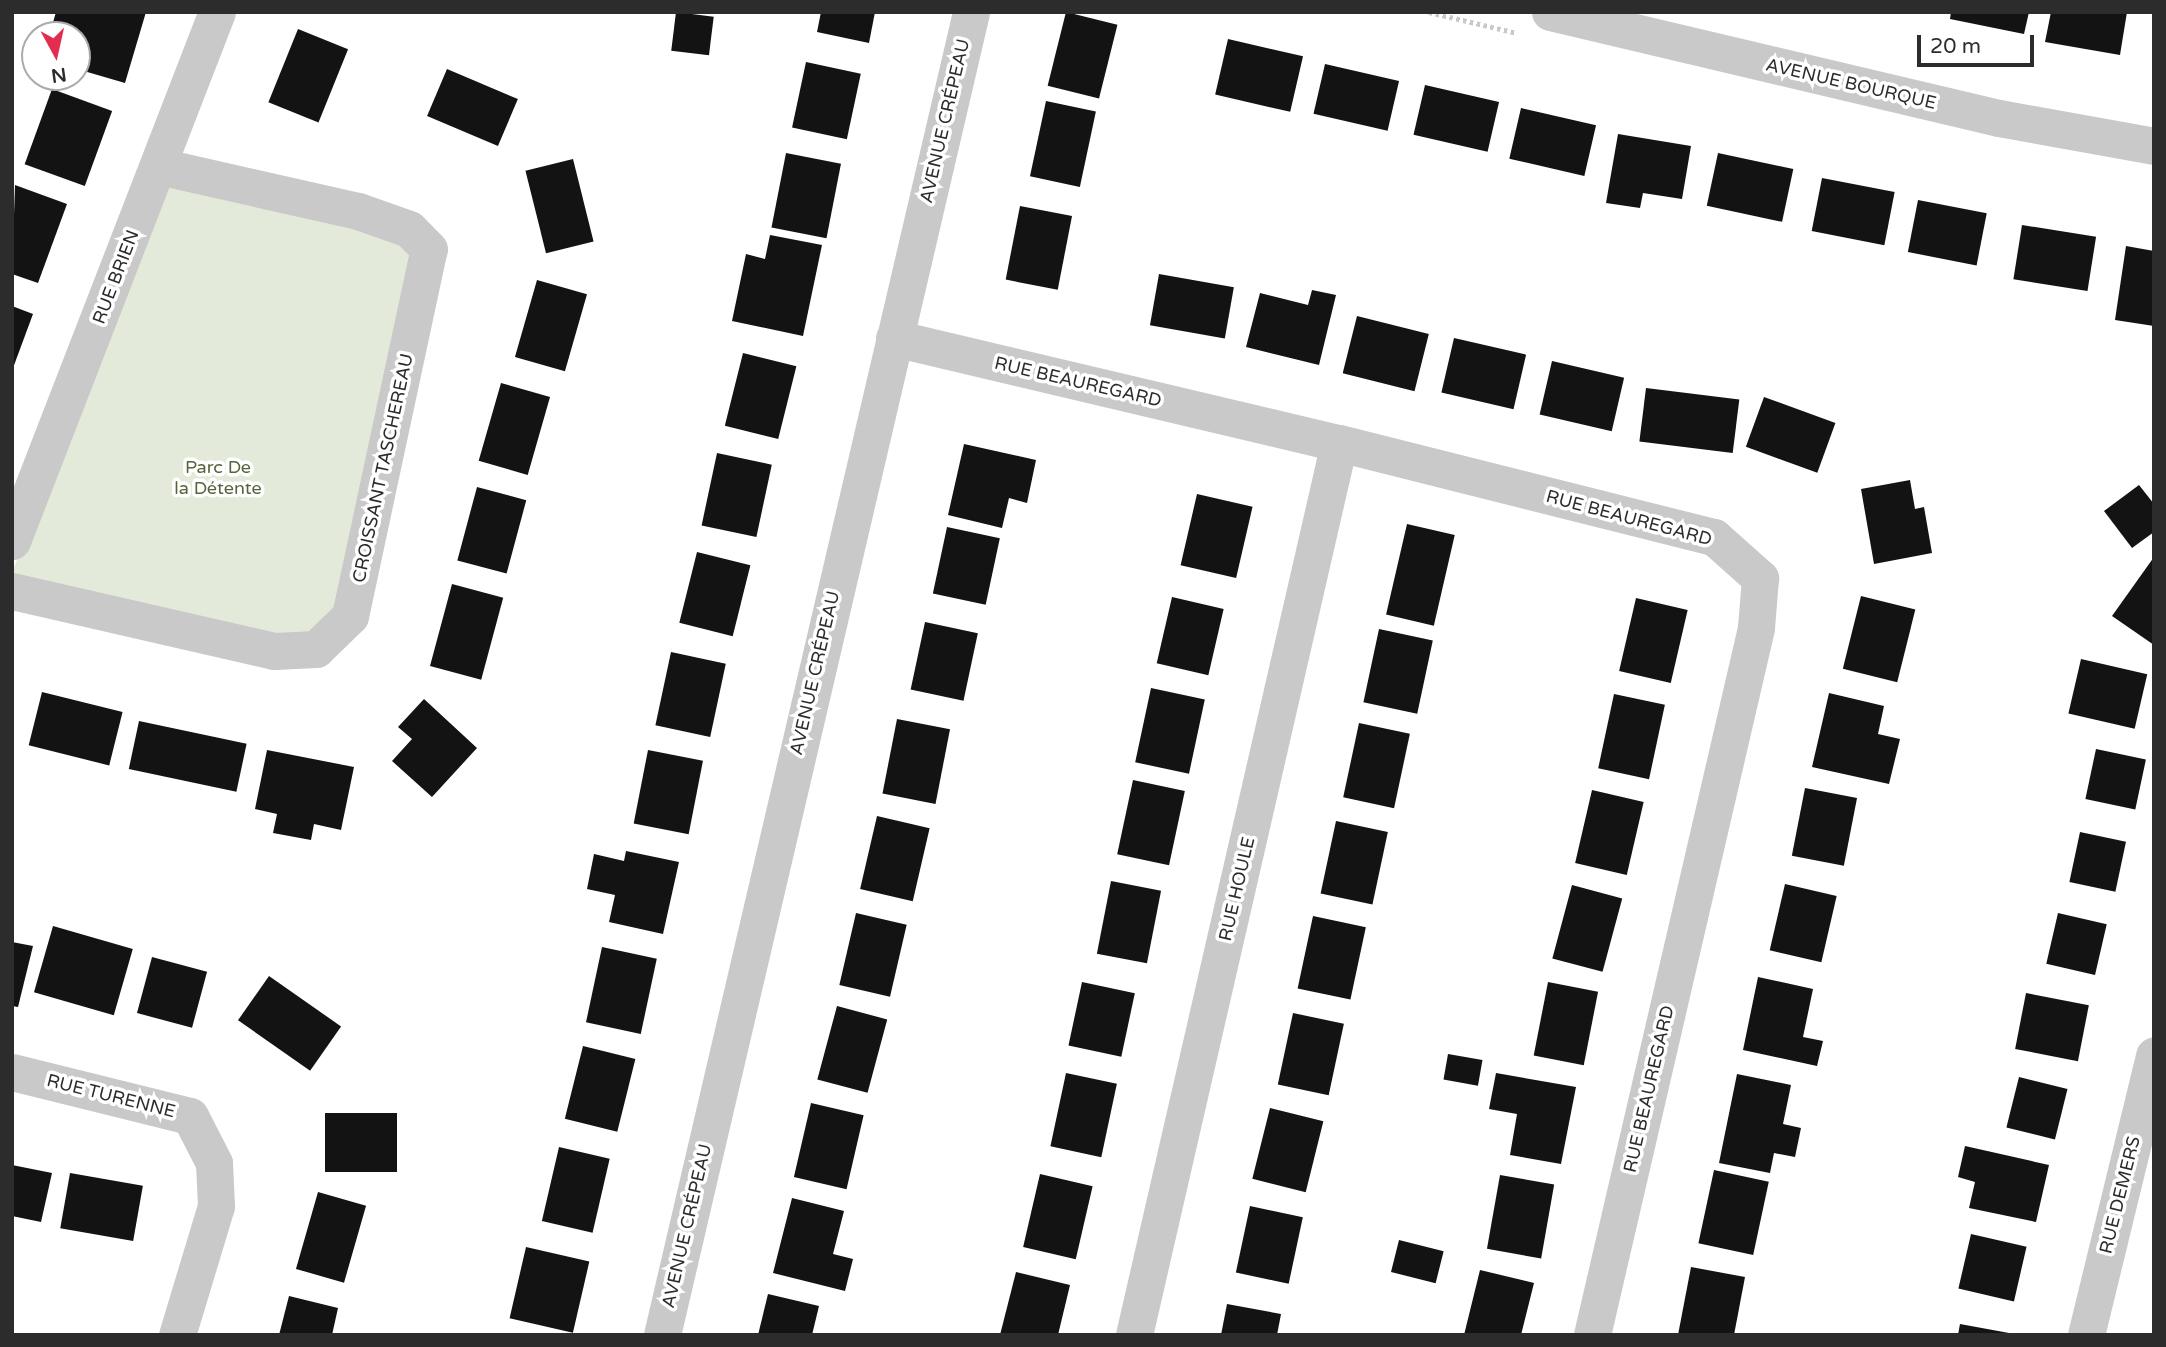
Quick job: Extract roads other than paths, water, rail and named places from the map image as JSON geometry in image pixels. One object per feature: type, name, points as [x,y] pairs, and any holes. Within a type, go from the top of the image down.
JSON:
[{"type":"street","name":"RUE BRIEN","points":[[12,541],[217,12]]},
{"type":"street","name":"AVENUE CRÉPEAU","points":[[662,1335],[971,12]]},
{"type":"street","name":"AVENUE BOURQUE","points":[[1550,12],[1999,118],[2154,146]]},
{"type":"street","name":"CROISSANT TASCHEREAU","points":[[12,591],[274,651],[316,649],[350,616],[429,248],[409,229],[358,211],[159,166]]},
{"type":"street","name":"RUE BEAUREGARD","points":[[894,338],[1339,443],[1714,537],[1760,578],[1756,628],[1592,1335]]},
{"type":"street","name":"RUE HOULE","points":[[1134,1335],[1339,443]]},
{"type":"street","name":"RUE DEMERS","points":[[2086,1335],[2154,1055]]},
{"type":"street","name":"RUE TURENNE","points":[[12,1072],[190,1116],[214,1163],[216,1206],[177,1335]]},
{"type":"park label","name":"Parc De la Détente","points":[[218,478]]}]
